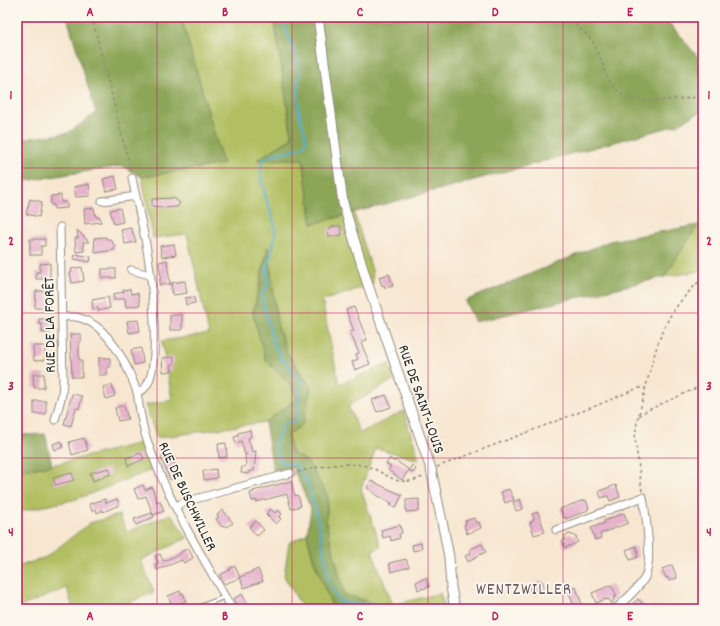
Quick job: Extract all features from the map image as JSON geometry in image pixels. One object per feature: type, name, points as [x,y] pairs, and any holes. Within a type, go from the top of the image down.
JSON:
[{"type":"street","name":"RUE DE SAINT-LOUIS","points":[[318,17],[342,203],[431,471],[449,557],[451,587],[455,609]]},
{"type":"street","points":[[132,178],[148,255],[154,348],[152,369],[148,383],[145,388],[137,392]]},
{"type":"street","points":[[102,201],[136,196]]},
{"type":"street","name":"RUE DE LA FORÊT","points":[[55,420],[60,404],[63,385],[60,227]]},
{"type":"street","points":[[131,270],[150,275]]},
{"type":"street","name":"RUE DE BUSCHWILLER","points":[[62,317],[75,317],[91,322],[104,333],[115,346],[137,392],[145,433],[175,506],[194,543],[232,609]]},
{"type":"street","points":[[175,506],[188,501],[293,473]]},
{"type":"street","points":[[556,530],[643,497],[648,555],[647,572],[643,581],[616,609]]},
{"type":"lane","points":[[194,609],[225,596]]},
{"type":"path","points":[[92,17],[132,178]]},
{"type":"path","points":[[566,17],[576,24],[593,42],[609,79],[620,94],[631,98],[653,100],[703,97]]},
{"type":"path","points":[[643,497],[635,438],[639,416],[657,346],[675,309],[703,277]]},
{"type":"path","points":[[639,416],[646,411],[703,385]]},
{"type":"path","points":[[293,473],[335,465],[360,465],[368,466],[400,482],[411,481],[431,471],[638,388],[646,388]]},
{"type":"green space","points":[[67,17],[181,17],[223,164],[142,177],[122,166],[18,182],[17,188],[17,140],[68,133],[96,113]]},
{"type":"green space","points":[[181,17],[274,17],[292,138],[257,160],[303,158],[312,224],[354,213],[372,270],[373,284],[322,301],[339,384],[389,364],[394,380],[348,406],[360,433],[404,411],[419,460],[376,448],[361,489],[381,547],[372,551],[393,605],[440,593],[445,609],[388,609],[344,594],[326,522],[328,497],[308,462],[291,452],[288,435],[311,387],[287,353],[277,324],[268,248],[253,314],[266,361],[291,384],[297,399],[265,422],[157,438],[145,405],[172,400],[162,341],[209,334],[187,234],[153,238],[142,177],[223,164]]},
{"type":"green space","points":[[274,17],[664,17],[703,63],[703,110],[677,125],[312,224],[303,159],[257,160],[292,138]]},
{"type":"green space","points":[[703,223],[703,276],[701,271],[664,277],[698,225]]},
{"type":"green space","points":[[698,225],[664,277],[475,322],[465,301],[610,241]]},
{"type":"green space","points":[[268,247],[277,324],[287,353],[311,387],[303,424],[288,435],[291,452],[308,462],[328,497],[326,522],[344,594],[388,609],[333,609],[313,558],[307,534],[311,509],[293,468],[273,470],[265,422],[297,399],[291,384],[266,361],[253,314]]},
{"type":"green space","points":[[17,427],[19,435],[45,434],[52,465],[17,471]]},
{"type":"green space","points":[[144,442],[154,469],[77,499],[17,512],[17,471],[52,465]]},
{"type":"green space","points":[[171,514],[187,538],[141,560],[154,592],[114,609],[73,609],[67,588],[17,608],[17,567],[46,557],[90,523],[119,515],[127,532]]},
{"type":"green space","points":[[307,534],[313,558],[333,609],[303,609],[284,576],[289,543]]},
{"type":"building","points":[[115,176],[118,189],[106,191],[103,179]]},
{"type":"building","points":[[89,184],[90,196],[76,197],[74,187]]},
{"type":"building","points":[[61,195],[61,202],[67,202],[67,208],[54,209],[54,205],[51,205],[51,196]]},
{"type":"building","points":[[174,198],[180,203],[177,207],[163,208],[152,206],[152,199]]},
{"type":"building","points":[[30,199],[42,202],[39,217],[26,214]]},
{"type":"building","points":[[94,208],[96,217],[100,217],[101,222],[85,224],[84,209]]},
{"type":"building","points":[[120,208],[123,222],[114,224],[110,210]]},
{"type":"building","points":[[340,226],[342,235],[329,237],[328,229],[331,229],[331,227]]},
{"type":"building","points":[[131,228],[136,242],[125,244],[121,230]]},
{"type":"building","points":[[77,230],[89,242],[83,242],[84,251],[76,252],[75,238],[78,238]]},
{"type":"building","points":[[106,237],[106,239],[110,239],[115,246],[114,250],[95,253],[94,238]]},
{"type":"building","points":[[30,239],[45,239],[45,246],[41,246],[41,255],[30,255]]},
{"type":"building","points":[[174,244],[176,255],[162,257],[160,246]]},
{"type":"building","points":[[75,254],[91,257],[90,262],[74,259]]},
{"type":"building","points":[[167,260],[170,284],[160,285],[161,278],[159,262]]},
{"type":"building","points":[[50,263],[50,279],[36,279],[36,272],[40,272],[40,264]]},
{"type":"building","points":[[82,267],[84,281],[72,283],[70,273],[72,272],[71,269]]},
{"type":"building","points":[[102,269],[116,269],[116,278],[102,278]]},
{"type":"building","points":[[389,274],[393,286],[385,288],[384,285],[382,286],[379,277]]},
{"type":"building","points":[[185,281],[187,293],[173,295],[171,283]]},
{"type":"building","points":[[130,289],[131,294],[138,293],[140,305],[126,307],[125,298],[114,300],[113,294]]},
{"type":"building","points":[[36,291],[49,291],[49,308],[35,308]]},
{"type":"building","points":[[108,297],[110,308],[98,311],[98,308],[93,309],[92,300]]},
{"type":"building","points":[[194,297],[195,303],[186,305],[185,298]]},
{"type":"building","points":[[354,307],[367,340],[361,343],[370,364],[355,370],[352,362],[358,359],[356,354],[359,353],[350,332],[354,331],[346,310]]},
{"type":"building","points":[[170,315],[182,315],[182,330],[170,330]]},
{"type":"building","points":[[39,319],[51,319],[51,332],[42,333],[42,324],[39,324]]},
{"type":"building","points":[[138,320],[140,331],[129,333],[127,321]]},
{"type":"building","points":[[70,334],[81,334],[81,342],[79,342],[79,360],[82,360],[82,377],[72,377]]},
{"type":"building","points":[[33,346],[45,346],[45,360],[34,361]]},
{"type":"building","points":[[141,348],[143,363],[134,365],[131,350]]},
{"type":"building","points":[[174,357],[174,364],[171,364],[172,371],[163,372],[162,358]]},
{"type":"building","points":[[99,358],[110,358],[110,367],[107,367],[107,375],[99,375]]},
{"type":"building","points":[[33,374],[44,374],[44,388],[34,388]]},
{"type":"building","points":[[112,385],[115,396],[106,399],[103,387]]},
{"type":"building","points":[[72,394],[82,396],[79,409],[76,408],[71,426],[64,424]]},
{"type":"building","points":[[386,395],[391,407],[377,412],[372,400]]},
{"type":"building","points":[[34,401],[46,401],[46,414],[34,414]]},
{"type":"building","points":[[124,405],[128,419],[118,421],[115,408]]},
{"type":"building","points":[[250,430],[251,437],[248,438],[252,452],[256,451],[254,471],[249,471],[249,474],[241,473],[242,467],[246,466],[245,456],[247,454],[245,455],[241,441],[236,443],[234,437],[238,436],[238,433]]},
{"type":"building","points":[[84,438],[88,450],[72,455],[69,442]]},
{"type":"building","points":[[61,441],[63,447],[55,450],[53,444]]},
{"type":"building","points":[[226,443],[227,457],[219,458],[218,444]]},
{"type":"building","points":[[141,453],[144,459],[128,466],[126,458]]},
{"type":"building","points":[[172,453],[175,459],[173,460],[180,476],[170,480],[161,458]]},
{"type":"building","points":[[390,458],[394,462],[395,460],[409,470],[402,480],[388,470],[391,467],[386,464]]},
{"type":"building","points":[[412,465],[416,469],[413,473],[409,470]]},
{"type":"building","points":[[109,468],[111,474],[93,481],[90,473]]},
{"type":"building","points":[[216,469],[217,478],[204,480],[203,471]]},
{"type":"building","points":[[72,473],[74,480],[55,485],[53,478]]},
{"type":"building","points":[[291,481],[295,496],[297,495],[299,498],[301,506],[291,509],[287,494],[256,502],[256,500],[252,501],[250,493],[254,492],[253,491]]},
{"type":"building","points":[[371,481],[402,495],[396,508],[390,505],[392,503],[374,494],[374,492],[367,488]]},
{"type":"building","points":[[143,485],[145,490],[152,487],[157,502],[160,501],[164,511],[153,515],[146,496],[138,499],[134,489]]},
{"type":"building","points":[[616,485],[620,497],[610,501],[608,496],[601,498],[599,491]]},
{"type":"building","points":[[509,489],[514,500],[505,503],[501,492]]},
{"type":"building","points":[[105,499],[106,503],[117,499],[119,505],[103,512],[103,510],[97,513],[96,509],[92,511],[89,504]]},
{"type":"building","points":[[419,499],[419,511],[406,512],[406,500]]},
{"type":"building","points":[[520,499],[523,509],[516,511],[513,502]]},
{"type":"building","points":[[586,500],[589,508],[588,510],[566,519],[566,517],[564,518],[560,509]]},
{"type":"building","points":[[271,509],[275,513],[278,510],[282,514],[279,517],[281,519],[276,524],[266,514]]},
{"type":"building","points":[[223,510],[233,523],[226,527],[224,525],[222,527],[216,519],[219,517],[217,515]]},
{"type":"building","points":[[538,512],[545,532],[534,535],[530,523],[534,519],[532,514]]},
{"type":"building","points":[[152,513],[154,517],[136,525],[134,519]]},
{"type":"building","points":[[624,513],[628,523],[600,534],[601,538],[595,540],[591,528],[605,523],[604,521]]},
{"type":"building","points":[[474,518],[476,523],[479,522],[481,528],[467,534],[464,525],[466,524],[465,521]]},
{"type":"building","points":[[256,521],[264,530],[257,536],[249,527]]},
{"type":"building","points":[[400,525],[402,533],[399,534],[400,538],[391,541],[390,536],[383,538],[381,530]]},
{"type":"building","points":[[570,534],[577,537],[576,539],[578,542],[565,548],[562,541],[565,539],[564,536]]},
{"type":"building","points":[[421,543],[422,549],[413,551],[412,545]]},
{"type":"building","points":[[482,544],[486,552],[468,562],[465,556],[471,553],[469,550]]},
{"type":"building","points":[[636,546],[638,557],[630,560],[626,550]]},
{"type":"building","points":[[188,548],[193,558],[184,563],[182,560],[157,570],[155,564],[158,563],[155,556],[160,554],[163,561],[180,554]]},
{"type":"building","points":[[406,559],[409,567],[391,572],[389,563]]},
{"type":"building","points":[[672,565],[677,578],[669,581],[662,569]]},
{"type":"building","points":[[235,566],[240,578],[224,584],[220,575]]},
{"type":"building","points":[[258,569],[263,581],[244,588],[240,577]]},
{"type":"building","points":[[426,578],[429,587],[418,590],[416,582]]},
{"type":"building","points":[[542,581],[546,590],[532,594],[530,588],[536,586],[535,584]]},
{"type":"building","points":[[611,585],[617,596],[614,597],[612,605],[609,599],[596,603],[592,593]]},
{"type":"building","points":[[576,587],[584,609],[575,609],[569,592],[571,591],[570,589]]},
{"type":"building","points":[[180,591],[181,594],[183,593],[186,601],[172,606],[168,596]]},
{"type":"building","points":[[242,594],[248,605],[246,606],[248,609],[238,609],[233,599]]},
{"type":"building","points":[[638,599],[645,606],[641,609],[627,609]]},
{"type":"waterway","points":[[281,17],[296,56],[300,73],[298,85],[299,113],[306,140],[305,145],[300,148],[269,156],[265,159],[261,172],[264,192],[275,227],[274,243],[267,269],[268,285],[261,295],[274,345],[281,358],[300,379],[297,420],[282,424],[275,446],[282,463],[295,464],[307,482],[316,511],[330,584],[338,601],[348,604],[370,604],[374,609]]},
{"type":"district","name":"WENTZWILLER","points":[[524,588]]}]
